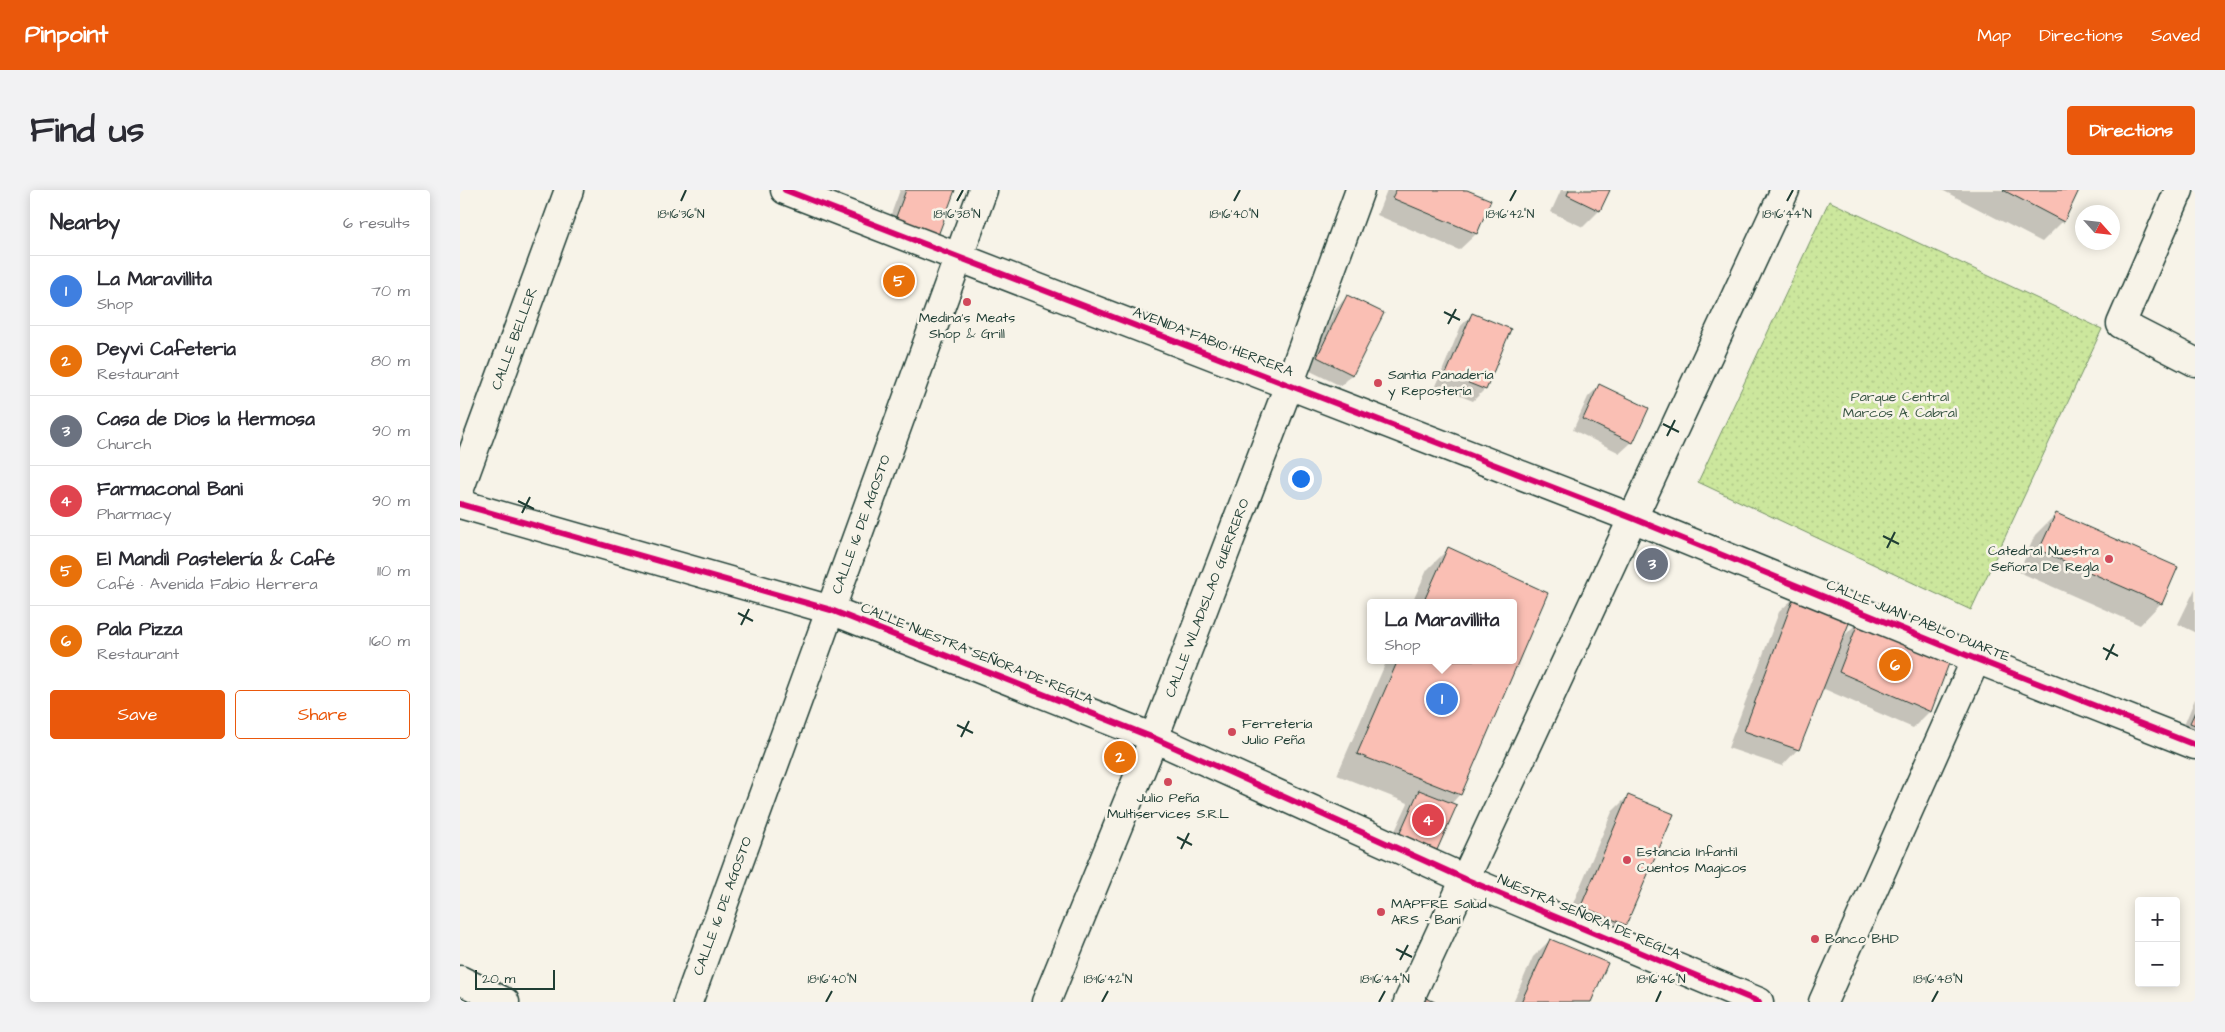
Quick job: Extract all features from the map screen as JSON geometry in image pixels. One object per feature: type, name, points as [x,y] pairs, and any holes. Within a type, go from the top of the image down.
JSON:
[{"type":"street","name":"CALLE BELLER","points":[[460,488],[569,190]]},
{"type":"street","name":"AVENIDA FABIO HERRERA","points":[[785,190],[1632,518]]},
{"type":"street","name":"CALLE 16 DE AGOSTO","points":[[688,1002],[983,190]]},
{"type":"street","name":"CALLE WLADISLAO GUERRERO","points":[[1046,1002],[1154,738],[1289,385],[1360,190]]},
{"type":"street","points":[[1408,1002],[1785,190]]},
{"type":"street","points":[[2179,190],[2121,324],[2195,362]]},
{"type":"street","name":"CALLE NUESTRA SEÑORA DE REGLA","points":[[460,504],[831,610],[1154,738],[1465,878]]},
{"type":"street","name":"CALLE JUAN PABLO DUARTE","points":[[1632,518],[1976,659],[2195,745]]},
{"type":"street","points":[[1823,1002],[1976,659]]},
{"type":"street","name":"NUESTRA SEÑORA DE REGLA","points":[[1465,878],[1759,1002]]},
{"type":"street","points":[[460,980],[505,1002]]},
{"type":"green space","name":"Parque Central Marcos A. Cabral","points":[[1829,201],[2102,329],[1971,610],[1698,482]]},
{"type":"building","points":[[906,190],[955,190],[936,241],[893,225]]},
{"type":"building","points":[[1396,190],[1467,190],[1491,200],[1477,234],[1392,198]]},
{"type":"building","points":[[1569,190],[1610,190],[1600,211],[1567,195]]},
{"type":"building","points":[[2003,190],[2079,190],[2064,222]]},
{"type":"building","points":[[1347,295],[1384,313],[1353,375],[1317,357]]},
{"type":"building","points":[[1472,313],[1511,329],[1486,390],[1446,374]]},
{"type":"building","points":[[1599,384],[1649,408],[1633,443],[1583,419]]},
{"type":"building","name":"Catedral Nuestra Señora De Regla","points":[[2056,513],[2178,567],[2162,604],[2039,550]]},
{"type":"building","points":[[1448,547],[1548,593],[1461,795],[1357,754],[1396,664],[1517,664],[1517,599],[1425,599]]},
{"type":"building","points":[[1795,594],[1851,618],[1799,750],[1744,731]]},
{"type":"building","points":[[1859,620],[1951,658],[1931,712],[1839,672]]},
{"type":"building","points":[[2195,712],[2195,725],[2190,723]]},
{"type":"building","points":[[1419,790],[1457,805],[1437,850],[1399,835]]},
{"type":"building","name":"Estancia Infantil Cuentos Magicos","points":[[1628,795],[1674,814],[1626,925],[1581,906]]},
{"type":"building","points":[[1550,939],[1608,963],[1591,1002],[1521,1002]]},
{"type":"building","points":[[1418,994],[1435,1002],[1415,1002]]},
{"type":"cycle path","points":[[785,190],[1632,518],[1976,659],[2195,745]]},
{"type":"cycle path","points":[[460,504],[831,610],[1154,738],[1465,879],[1759,1002]]},
{"type":"place","name":"El Mandil Pastelería & Café","points":[[899,281]]},
{"type":"place","name":"Medina’s Meats Shop & Grill","points":[[967,302]]},
{"type":"place","name":"Santia Panadería y Repostería","points":[[1378,383]]},
{"type":"place","name":"Catedral Nuestra Señora De Regla","points":[[2109,559]]},
{"type":"place","name":"Casa de Dios la Hermosa","points":[[1652,564]]},
{"type":"place","name":"Pala Pizza","points":[[1895,665]]},
{"type":"place","name":"La Maravillita","points":[[1442,699]]},
{"type":"place","name":"Ferretería Julio Peña","points":[[1232,732]]},
{"type":"place","name":"Deyvi Cafeteria","points":[[1120,757]]},
{"type":"place","name":"Julio Peña Multiservices S.R.L","points":[[1168,782]]},
{"type":"place","name":"Farmaconal Bani","points":[[1428,820]]},
{"type":"place","name":"Estancia Infantil Cuentos Magicos","points":[[1627,860]]},
{"type":"place","name":"MAPFRE Salud ARS - Baní","points":[[1381,912]]},
{"type":"place","name":"Banco BHD","points":[[1815,939]]}]
